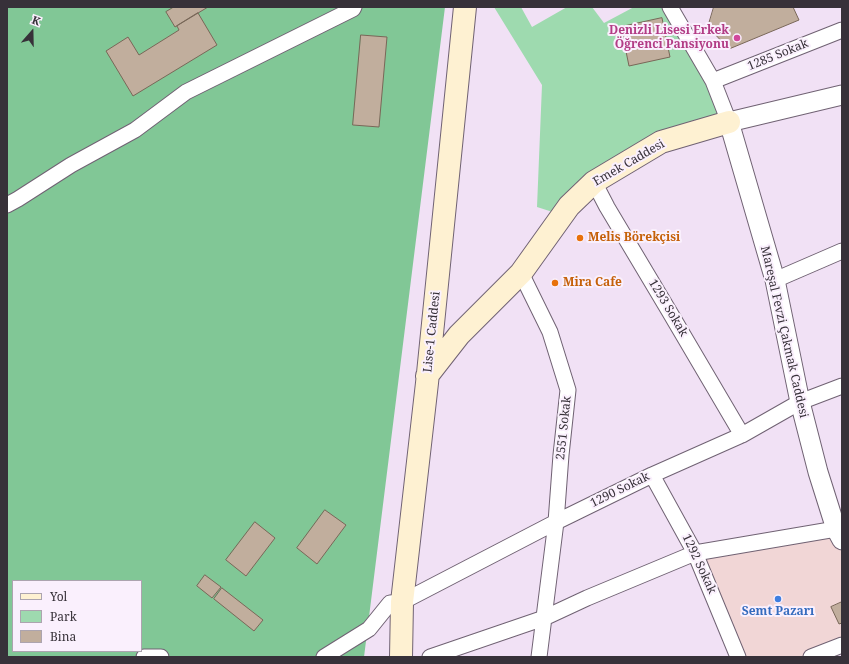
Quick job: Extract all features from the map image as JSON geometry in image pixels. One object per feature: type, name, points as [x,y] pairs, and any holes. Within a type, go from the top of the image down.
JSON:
[{"type":"main road","name":"Lise-1 Caddesi","points":[[401,657],[402,602],[432,332],[465,7]]},
{"type":"main road","name":"Emek Caddesi","points":[[427,376],[459,335],[521,272],[569,206],[594,182],[661,142],[729,122]]},
{"type":"main road","points":[[387,657],[402,602]]},
{"type":"street","points":[[7,205],[71,165],[135,130],[186,92],[353,9],[354,7]]},
{"type":"street","points":[[670,7],[714,81],[729,122]]},
{"type":"street","name":"1285 Sokak","points":[[714,81],[842,30]]},
{"type":"street","name":"Emek Caddesi","points":[[729,122],[842,95]]},
{"type":"street","name":"Mareşal Fevzi Çakmak Caddesi","points":[[729,122],[775,280],[800,402],[818,472],[840,532]]},
{"type":"street","name":"1293 Sokak","points":[[594,182],[607,207],[670,311],[742,435]]},
{"type":"street","points":[[775,280],[842,251]]},
{"type":"street","name":"2551 Sokak","points":[[521,272],[550,332],[568,390],[556,522],[539,657]]},
{"type":"street","points":[[432,332],[433,336],[439,341],[448,343],[453,342]]},
{"type":"street","name":"1290 Sokak","points":[[324,657],[369,629],[390,603],[402,602],[556,522],[652,475],[742,435],[800,402],[842,386]]},
{"type":"street","name":"1292 Sokak","points":[[652,475],[695,553],[738,657]]},
{"type":"street","points":[[430,657],[544,618],[587,598],[695,553],[840,532]]},
{"type":"street","points":[[811,657],[842,645]]},
{"type":"street","points":[[144,657],[161,657]]},
{"type":"shaded area","name":"Semt Pazarı","points":[[836,529],[842,540],[842,645],[811,657],[738,657],[695,553]]},
{"type":"green space","points":[[7,7],[445,7],[364,657],[7,657]]},
{"type":"green space","points":[[494,7],[521,7],[532,27],[567,7],[592,7],[604,23],[634,7],[670,7],[729,122],[661,142],[562,215],[537,207],[542,85]]},
{"type":"building","points":[[174,7],[208,7],[175,27],[166,12]]},
{"type":"building","name":"Denizli Lisesi Erkek Öğrenci Pansiyonu","points":[[714,7],[793,7],[799,20],[729,49],[708,27]]},
{"type":"building","points":[[198,13],[217,45],[133,96],[106,51],[128,37],[139,55],[179,30],[177,26]]},
{"type":"building","points":[[662,18],[670,57],[629,66],[621,27]]},
{"type":"building","points":[[361,35],[387,37],[379,127],[353,125]]},
{"type":"building","points":[[325,510],[346,525],[317,564],[297,548]]},
{"type":"building","points":[[255,522],[275,538],[246,576],[226,560]]},
{"type":"building","points":[[205,575],[221,587],[212,598],[197,586]]},
{"type":"building","points":[[222,588],[263,620],[254,631],[214,599]]},
{"type":"building","points":[[842,602],[842,623],[839,624],[831,607]]},
{"type":"place","name":"Denizli Lisesi Erkek Öğrenci Pansiyonu","points":[[737,38]]},
{"type":"place","name":"Melis Börekçisi","points":[[580,238]]},
{"type":"place","name":"Mira Cafe","points":[[555,283]]},
{"type":"place","name":"Semt Pazarı","points":[[778,599]]}]
